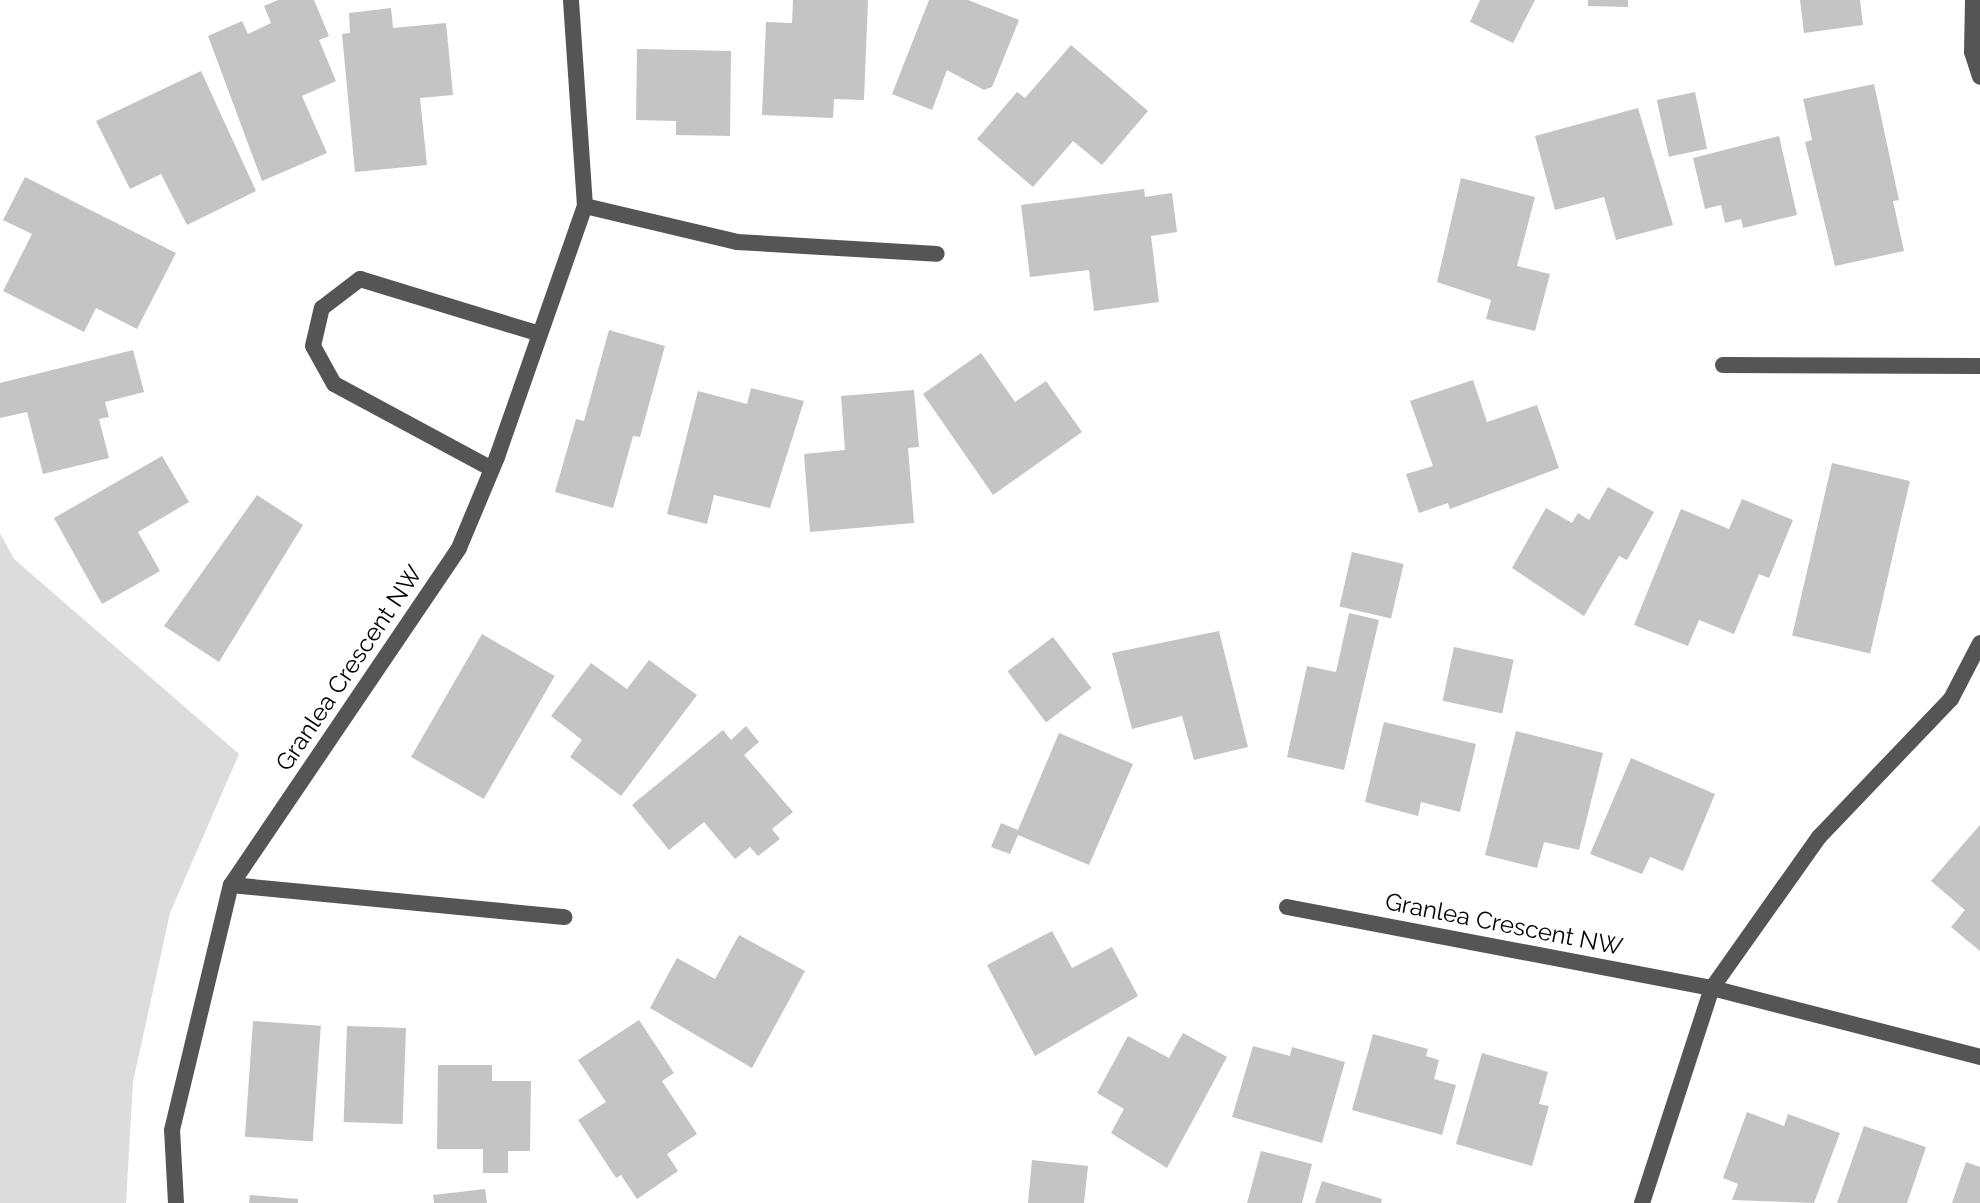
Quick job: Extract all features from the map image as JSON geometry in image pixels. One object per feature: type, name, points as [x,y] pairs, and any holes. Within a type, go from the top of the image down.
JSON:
[{"type":"street","name":"Granlea Crescent NW","points":[[176,1203],[172,1130],[231,885],[459,548],[492,469],[585,206],[571,0]]},
{"type":"street","points":[[1973,0],[1972,52],[1980,77]]},
{"type":"street","points":[[585,206],[737,242],[937,254]]},
{"type":"street","points":[[492,469],[334,384],[313,346],[322,308],[360,279],[540,334]]},
{"type":"street","points":[[1723,365],[1980,366]]},
{"type":"street","points":[[1642,1203],[1712,988],[1819,837],[1951,699],[1980,643]]},
{"type":"street","points":[[231,885],[564,917]]},
{"type":"street","name":"Granlea Crescent NW","points":[[1287,907],[1712,988],[1980,1057]]},
{"type":"shaded area","points":[[0,533],[14,559],[239,754],[170,913],[133,1082],[126,1203],[0,1203]]},
{"type":"building","points":[[278,0],[314,0],[329,36],[319,40],[336,81],[302,96],[327,153],[262,181],[208,36],[242,21],[248,34],[271,23],[264,6]]},
{"type":"building","points":[[793,0],[868,0],[864,100],[834,99],[833,118],[762,115],[766,22],[792,23]]},
{"type":"building","points":[[929,0],[968,0],[1019,20],[992,87],[984,90],[947,70],[932,110],[892,94]]},
{"type":"building","points":[[1480,0],[1535,0],[1513,43],[1470,22]]},
{"type":"building","points":[[1588,0],[1628,0],[1628,7],[1588,6]]},
{"type":"building","points":[[1800,0],[1860,0],[1863,25],[1804,33]]},
{"type":"building","points":[[391,8],[393,28],[446,23],[453,95],[420,98],[427,165],[355,172],[342,34],[350,33],[349,13]]},
{"type":"building","points":[[1071,45],[1148,111],[1102,165],[1073,141],[1033,187],[977,139],[1017,92],[1025,98]]},
{"type":"building","points":[[637,49],[731,51],[730,136],[676,135],[676,121],[636,120]]},
{"type":"building","points":[[201,71],[256,191],[187,225],[161,174],[130,189],[96,121]]},
{"type":"building","points":[[1874,84],[1899,200],[1893,201],[1904,251],[1835,266],[1805,142],[1812,140],[1803,99]]},
{"type":"building","points":[[1695,92],[1707,149],[1669,157],[1657,100]]},
{"type":"building","points":[[1638,108],[1673,225],[1616,240],[1604,197],[1555,210],[1535,136]]},
{"type":"building","points":[[1779,136],[1797,215],[1743,228],[1741,219],[1725,223],[1721,205],[1705,209],[1693,158]]},
{"type":"building","points":[[25,177],[176,253],[137,329],[96,308],[84,332],[3,291],[32,234],[3,220]]},
{"type":"building","points":[[1461,178],[1535,197],[1517,266],[1550,274],[1535,331],[1486,319],[1491,300],[1437,282]]},
{"type":"building","points":[[1144,189],[1145,197],[1172,193],[1177,232],[1151,236],[1159,302],[1094,311],[1089,270],[1030,277],[1021,205]]},
{"type":"building","points":[[609,330],[665,346],[640,437],[633,436],[613,508],[555,492],[576,419],[584,421]]},
{"type":"building","points":[[133,350],[144,392],[105,402],[109,417],[99,419],[109,458],[43,474],[27,412],[0,418],[0,383]]},
{"type":"building","points":[[981,353],[1015,402],[1046,381],[1082,432],[993,495],[923,394]]},
{"type":"building","points":[[1473,380],[1487,422],[1537,405],[1559,468],[1450,509],[1448,503],[1419,513],[1406,474],[1433,466],[1410,401]]},
{"type":"building","points":[[751,388],[804,401],[770,508],[714,495],[707,524],[667,514],[698,391],[747,404]]},
{"type":"building","points":[[914,390],[919,447],[908,448],[914,523],[810,532],[804,454],[845,450],[841,396]]},
{"type":"building","points":[[162,456],[189,502],[138,532],[160,571],[102,604],[54,518]]},
{"type":"building","points":[[1832,463],[1910,481],[1870,653],[1792,635]]},
{"type":"building","points":[[1608,487],[1654,512],[1627,560],[1619,556],[1584,616],[1512,568],[1546,508],[1572,523],[1578,513],[1589,520]]},
{"type":"building","points":[[257,495],[303,525],[219,662],[164,626]]},
{"type":"building","points":[[1742,499],[1793,520],[1769,578],[1759,574],[1734,634],[1699,620],[1688,646],[1634,625],[1681,509],[1729,529]]},
{"type":"building","points":[[1352,552],[1404,564],[1391,618],[1339,607]]},
{"type":"building","points":[[1349,613],[1379,620],[1344,770],[1287,757],[1307,666],[1336,672]]},
{"type":"building","points":[[1219,631],[1248,747],[1194,760],[1182,716],[1132,729],[1112,653]]},
{"type":"building","points":[[482,634],[555,676],[484,799],[411,757]]},
{"type":"building","points":[[1053,637],[1092,688],[1046,722],[1007,671]]},
{"type":"building","points":[[1454,647],[1514,660],[1502,713],[1443,701]]},
{"type":"building","points":[[649,660],[697,695],[621,796],[570,757],[582,740],[551,716],[591,663],[627,689]]},
{"type":"building","points":[[1384,722],[1476,744],[1460,812],[1421,802],[1418,816],[1365,802]]},
{"type":"building","points":[[746,726],[759,742],[744,755],[793,812],[772,829],[780,839],[758,856],[750,847],[735,859],[704,822],[669,850],[632,805],[723,730],[731,740]]},
{"type":"building","points":[[1516,731],[1603,753],[1579,850],[1544,842],[1537,868],[1485,855]]},
{"type":"building","points":[[1059,733],[1133,764],[1089,865],[1018,835],[1010,854],[991,847],[1001,823],[1018,830]]},
{"type":"building","points":[[1631,758],[1715,794],[1683,871],[1650,857],[1642,874],[1590,854]]},
{"type":"building","points":[[1980,825],[1980,951],[1951,927],[1965,910],[1931,881]]},
{"type":"building","points":[[1052,931],[1072,968],[1112,947],[1138,996],[1035,1056],[987,965]]},
{"type":"building","points":[[739,935],[805,971],[752,1068],[650,1008],[677,958],[715,979]]},
{"type":"building","points":[[639,1020],[674,1073],[662,1081],[697,1134],[667,1154],[678,1171],[637,1199],[621,1175],[616,1178],[578,1120],[606,1102],[578,1060]]},
{"type":"building","points":[[253,1021],[321,1026],[313,1141],[245,1137]]},
{"type":"building","points":[[347,1026],[406,1028],[403,1124],[344,1122]]},
{"type":"building","points":[[1183,1033],[1227,1057],[1167,1168],[1111,1133],[1124,1109],[1097,1093],[1128,1036],[1169,1058]]},
{"type":"building","points":[[1373,1034],[1428,1049],[1426,1056],[1439,1060],[1434,1079],[1456,1085],[1442,1135],[1352,1110]]},
{"type":"building","points":[[1253,1046],[1290,1056],[1292,1047],[1345,1062],[1322,1143],[1232,1117]]},
{"type":"building","points":[[1482,1053],[1548,1072],[1539,1104],[1549,1106],[1532,1166],[1456,1144]]},
{"type":"building","points":[[438,1065],[492,1065],[492,1081],[531,1081],[530,1151],[508,1151],[508,1173],[483,1173],[483,1149],[437,1149]]},
{"type":"building","points":[[1747,1112],[1784,1126],[1788,1114],[1840,1133],[1814,1203],[1732,1200],[1738,1184],[1723,1178]]},
{"type":"building","points":[[1864,1126],[1926,1147],[1907,1203],[1837,1203]]},
{"type":"building","points":[[1261,1151],[1312,1164],[1302,1203],[1247,1203]]},
{"type":"building","points":[[1032,1160],[1088,1166],[1084,1203],[1028,1203]]},
{"type":"building","points":[[1966,1162],[1980,1167],[1980,1203],[1952,1203]]},
{"type":"building","points":[[1322,1181],[1382,1199],[1381,1203],[1315,1203]]},
{"type":"building","points":[[485,1189],[487,1203],[434,1203],[433,1195]]},
{"type":"building","points":[[250,1195],[298,1199],[298,1203],[249,1203]]}]
